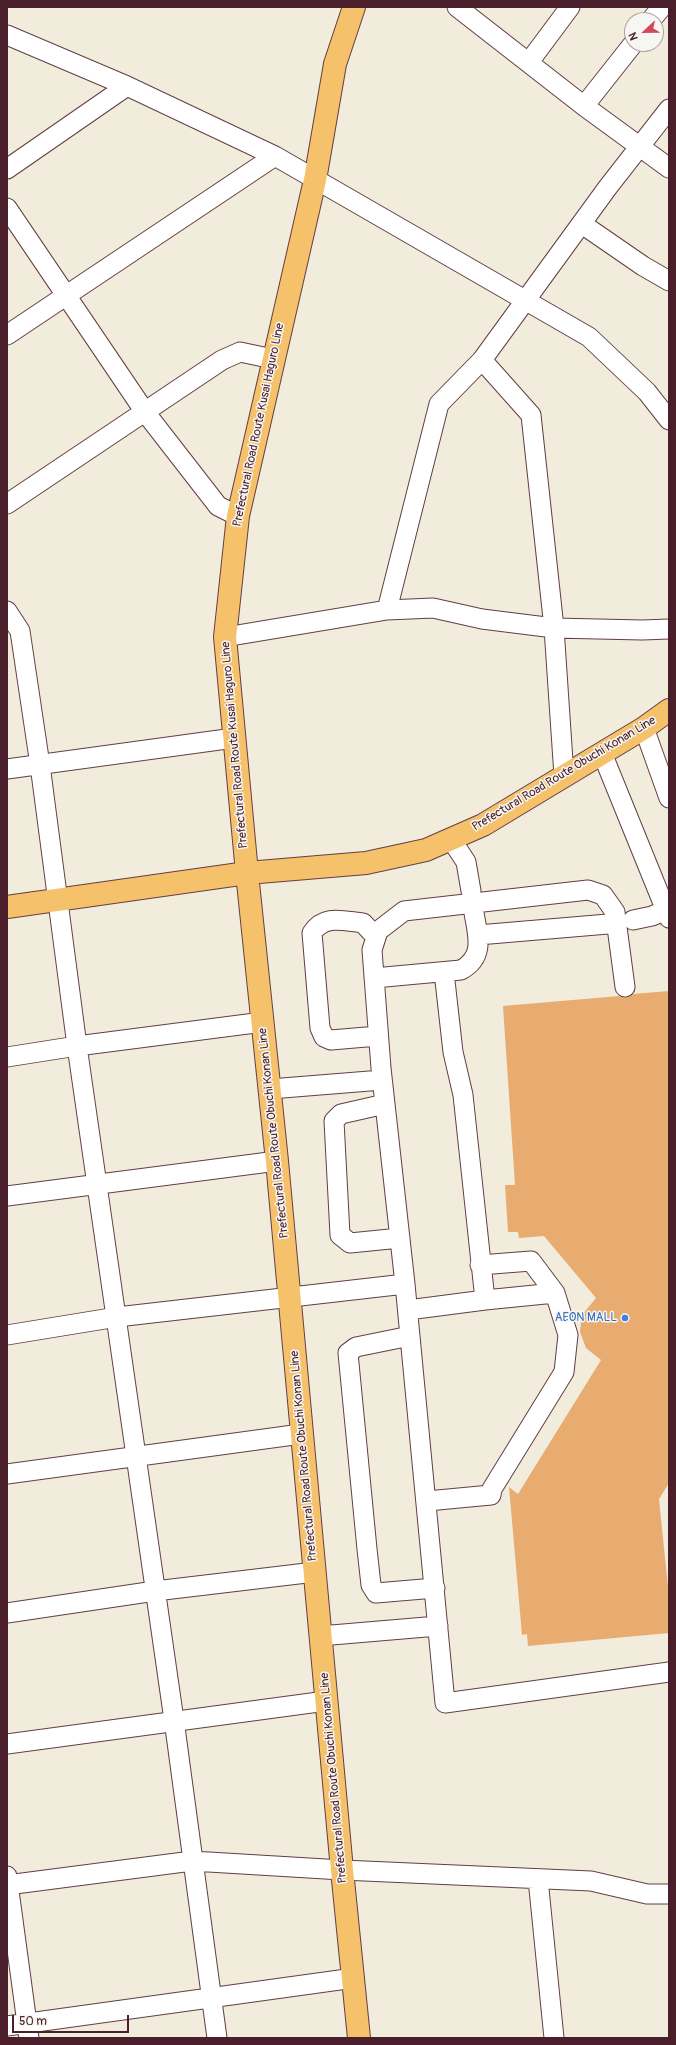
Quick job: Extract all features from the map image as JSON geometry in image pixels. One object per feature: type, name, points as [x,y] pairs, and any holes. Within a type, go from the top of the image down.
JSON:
[{"type":"main road","name":"Prefectural Road Route Kusai Haguro Line","points":[[247,873],[225,637],[238,516],[315,180],[335,64],[354,7]]},
{"type":"main road","name":"Prefectural Road Route Obuchi Konan Line","points":[[7,907],[247,873],[366,863],[426,850],[483,825],[644,728],[669,710]]},
{"type":"main road","name":"Prefectural Road Route Obuchi Konan Line","points":[[247,873],[277,1161],[301,1434],[359,2038]]},
{"type":"street","points":[[457,7],[584,106],[669,168]]},
{"type":"street","points":[[529,62],[570,7]]},
{"type":"street","points":[[7,35],[127,86],[275,156],[589,337],[647,392],[669,420]]},
{"type":"street","points":[[584,106],[627,52]]},
{"type":"street","points":[[7,168],[127,86]]},
{"type":"street","points":[[387,610],[439,404],[482,360],[608,187],[641,147],[669,109]]},
{"type":"street","points":[[7,335],[65,294],[275,156]]},
{"type":"street","points":[[7,208],[145,412],[218,506],[238,516]]},
{"type":"street","points":[[582,224],[669,282]]},
{"type":"street","points":[[7,504],[222,360],[240,352],[273,359]]},
{"type":"street","points":[[482,360],[531,415],[554,628],[564,776]]},
{"type":"street","points":[[225,637],[387,610],[433,608],[482,619],[554,628],[642,630],[669,629]]},
{"type":"street","points":[[7,611],[20,631],[40,765],[59,900],[77,1046],[174,1720],[217,2038]]},
{"type":"street","points":[[644,728],[669,798]]},
{"type":"street","points":[[7,769],[234,738]]},
{"type":"street","points":[[602,753],[667,914],[634,920]]},
{"type":"street","points":[[451,839],[466,862],[471,891]]},
{"type":"street","points":[[625,987],[615,912],[603,895],[588,890],[404,911],[378,931],[372,950],[382,1080],[408,1310],[446,1703],[669,1672]]},
{"type":"street","points":[[374,978],[461,970],[471,965],[477,954],[478,935],[474,913]]},
{"type":"street","points":[[376,937],[363,923],[329,920],[317,925],[312,933],[320,1028],[324,1037],[331,1040],[378,1036]]},
{"type":"street","points":[[478,935],[608,924]]},
{"type":"street","points":[[444,972],[453,1052],[463,1095],[480,1265],[485,1300]]},
{"type":"street","points":[[7,1057],[77,1046],[263,1022]]},
{"type":"street","points":[[270,1089],[382,1080]]},
{"type":"street","points":[[385,1104],[341,1114],[334,1121],[340,1235],[350,1243],[400,1238]]},
{"type":"street","points":[[7,1196],[277,1161]]},
{"type":"street","points":[[427,1501],[491,1495],[492,1489],[564,1372],[568,1335],[555,1293],[531,1261],[480,1265]]},
{"type":"street","points":[[7,1335],[117,1317],[405,1284]]},
{"type":"street","points":[[408,1310],[555,1293]]},
{"type":"street","points":[[410,1336],[356,1347],[348,1353],[367,1549],[371,1585],[376,1593],[435,1588]]},
{"type":"street","points":[[7,1474],[301,1434]]},
{"type":"street","points":[[7,1613],[155,1592],[315,1572]]},
{"type":"street","points":[[320,1636],[438,1626]]},
{"type":"street","points":[[7,1744],[174,1720],[326,1701]]},
{"type":"street","points":[[28,2031],[8,1882],[192,1862],[538,1879],[591,1880],[647,1894],[669,1894]]},
{"type":"street","points":[[538,1879],[554,2038]]},
{"type":"street","points":[[7,2026],[28,2031],[211,1998],[354,1978]]},
{"type":"building","name":"AEON MALL","points":[[669,991],[669,1483],[659,1499],[669,1597],[669,1633],[528,1646],[527,1634],[522,1635],[509,1487],[518,1494],[601,1360],[586,1348],[580,1332],[582,1315],[596,1298],[544,1236],[519,1238],[518,1232],[508,1232],[505,1185],[515,1185],[503,1006],[619,996],[626,998],[633,994]]},
{"type":"place","name":"AEON MALL","points":[[625,1318]]}]
